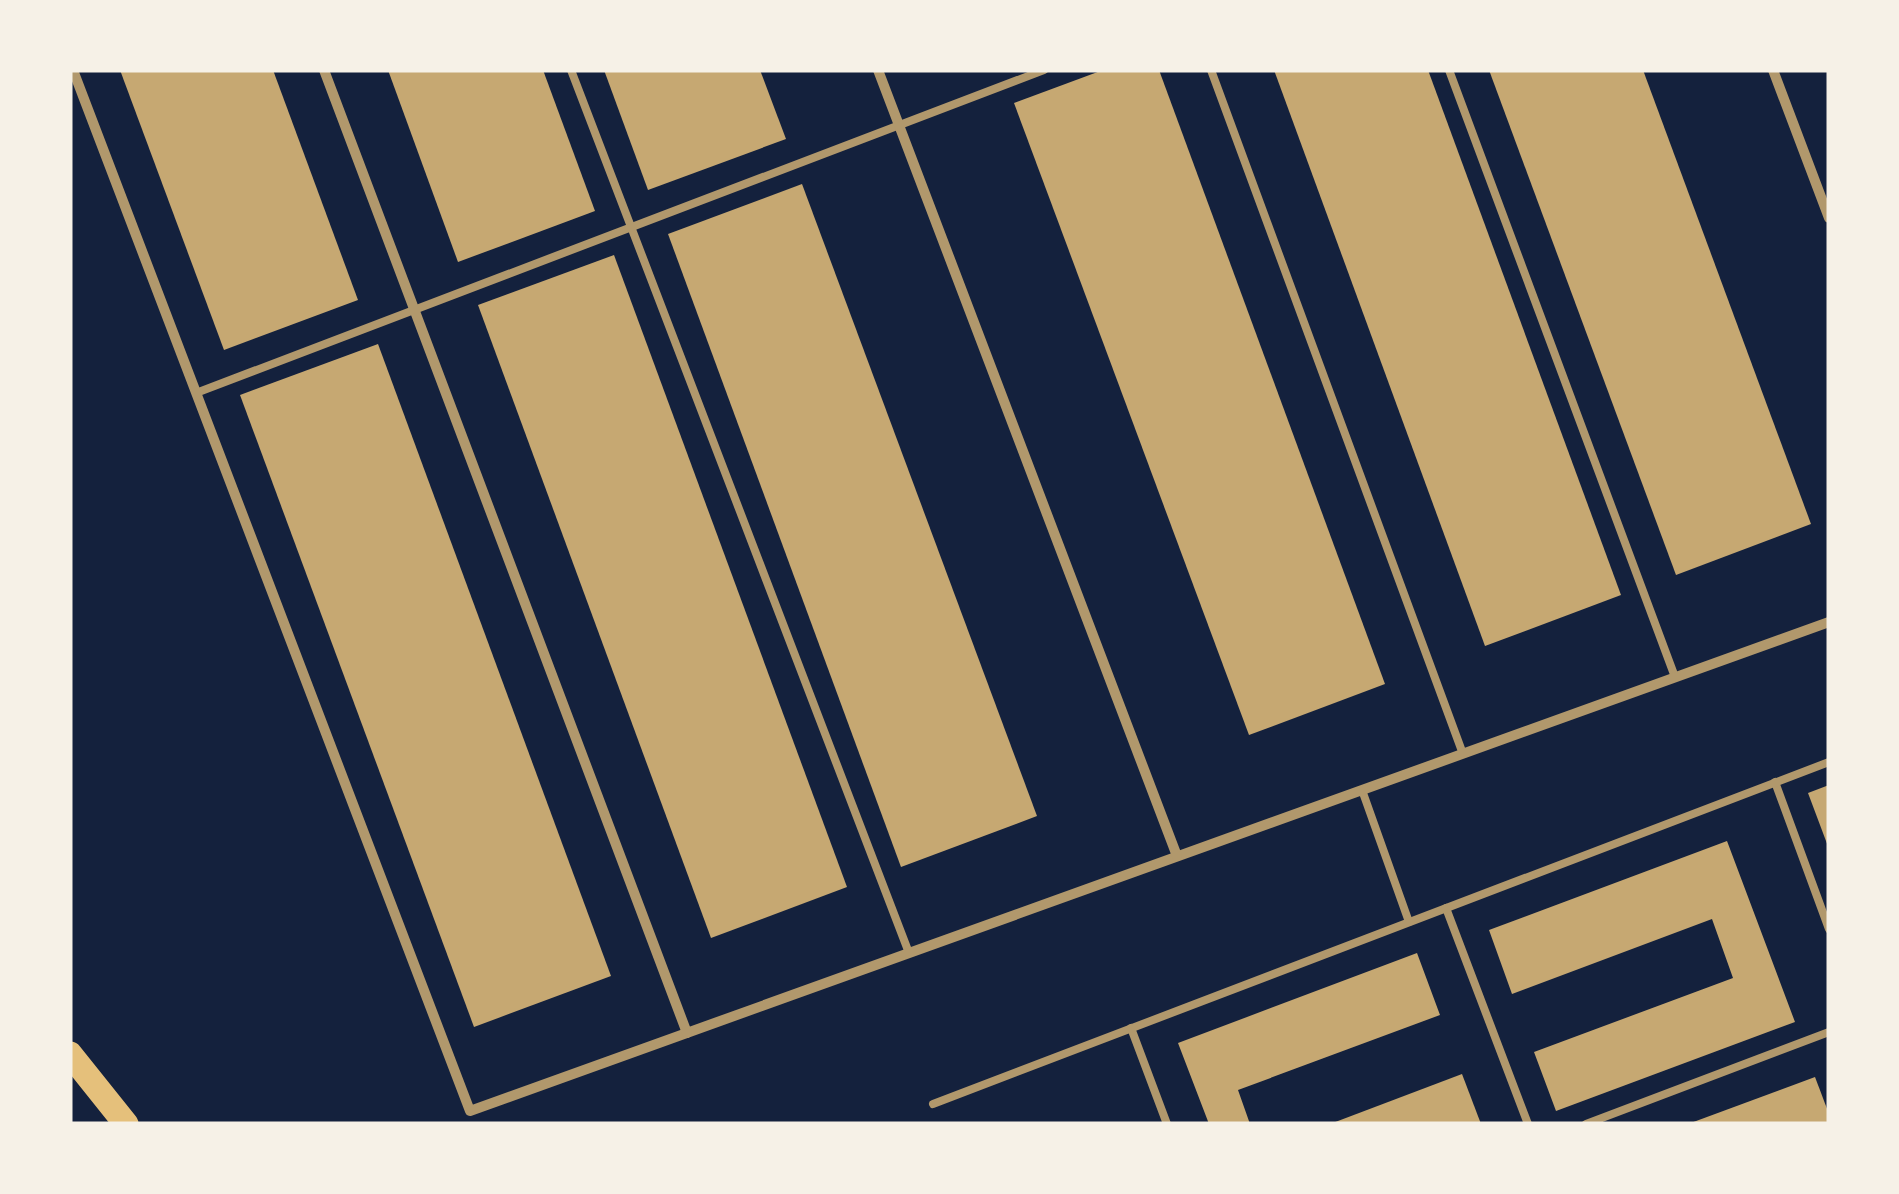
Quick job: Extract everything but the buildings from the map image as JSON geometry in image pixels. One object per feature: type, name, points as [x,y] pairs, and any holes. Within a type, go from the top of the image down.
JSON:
[{"type":"main road","points":[[70,1054],[126,1124]]},
{"type":"street","points":[[72,70],[470,1111],[1829,622]]},
{"type":"street","points":[[324,70],[687,1033]]},
{"type":"street","points":[[878,70],[1177,856]]},
{"type":"street","points":[[1774,70],[1829,218]]},
{"type":"lane","points":[[571,70],[909,953]]},
{"type":"lane","points":[[196,393],[1044,70]]},
{"type":"lane","points":[[1211,70],[1463,754]]},
{"type":"lane","points":[[1449,70],[1675,677]]},
{"type":"lane","points":[[933,1104],[1829,762]]},
{"type":"lane","points":[[1775,782],[1829,929]]},
{"type":"lane","points":[[1362,790],[1409,922]]},
{"type":"lane","points":[[1446,908],[1528,1124]]},
{"type":"lane","points":[[1131,1028],[1167,1124]]},
{"type":"lane","points":[[1586,1124],[1829,1032]]}]
